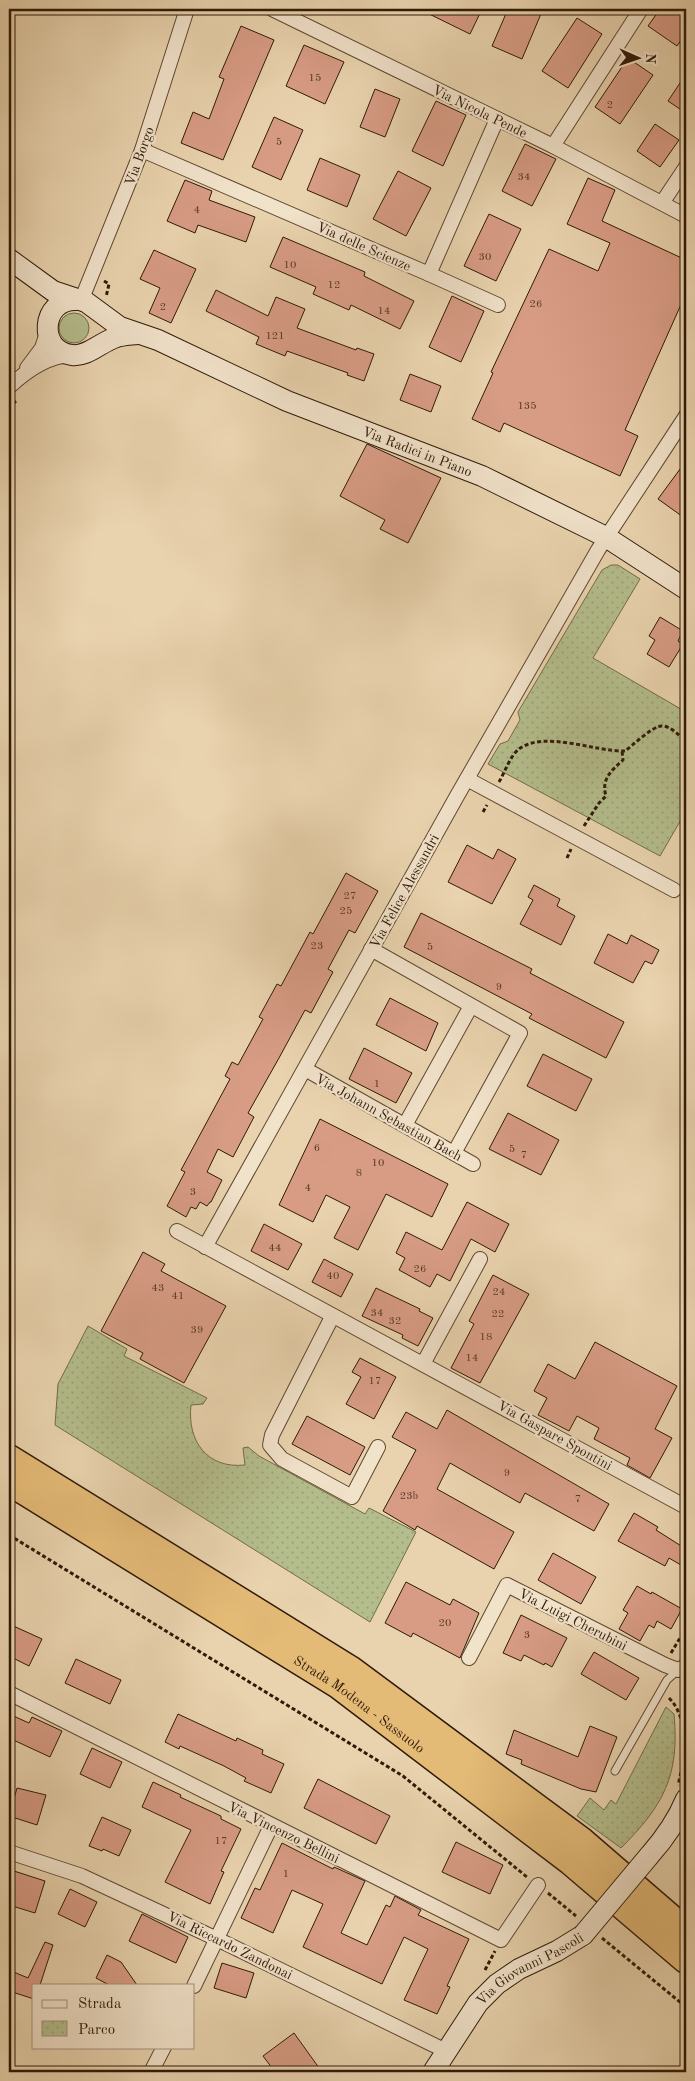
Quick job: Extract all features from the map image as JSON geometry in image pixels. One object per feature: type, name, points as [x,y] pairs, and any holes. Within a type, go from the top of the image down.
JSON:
[{"type":"highway","name":"Strada Modena - Sassuolo","points":[[9,1458],[350,1669],[582,1841],[686,1931]]},
{"type":"highway","name":"Strada Modena - Sassuolo","points":[[9,1482],[338,1685],[571,1862],[686,1960]]},
{"type":"street","name":"Via Borgo","points":[[84,303],[142,150],[187,9]]},
{"type":"street","name":"Via Nicola Pende","points":[[272,9],[553,146],[686,216]]},
{"type":"street","points":[[553,146],[641,9]]},
{"type":"street","name":"Via delle Scienze","points":[[142,150],[430,274],[497,119]]},
{"type":"street","points":[[662,203],[686,167]]},
{"type":"street","name":"Via Radici in Piano","points":[[16,264],[53,291],[84,303],[113,324],[158,340],[287,401],[482,476],[606,537],[686,589]]},
{"type":"street","name":"Via Radici in Piano","points":[[16,264],[39,290],[48,325],[49,339],[63,353],[81,353],[116,337],[137,334]]},
{"type":"street","points":[[430,274],[498,305]]},
{"type":"street","points":[[84,303],[102,321],[99,341],[81,353],[54,357],[47,360],[11,385],[37,355],[48,325],[59,304],[84,303]]},
{"type":"street","name":"Via Felice Alessandri","points":[[205,1247],[467,779],[606,537],[686,416]]},
{"type":"street","points":[[467,779],[674,890]]},
{"type":"street","points":[[372,949],[520,1033],[454,1153]]},
{"type":"street","points":[[405,1125],[471,1006]]},
{"type":"street","name":"Via Johann Sebastian Bach","points":[[305,1069],[473,1164]]},
{"type":"street","name":"Via Gaspare Spontini","points":[[177,1231],[332,1317],[423,1364],[686,1507]]},
{"type":"street","points":[[423,1364],[480,1259]]},
{"type":"street","points":[[332,1317],[272,1435],[270,1445],[282,1458],[352,1497],[378,1447]]},
{"type":"street","name":"Via Luigi Cherubini","points":[[469,1658],[507,1585],[665,1664],[682,1668]]},
{"type":"street","name":"Via Vincenzo Bellini","points":[[9,1693],[501,1940],[538,1885]]},
{"type":"street","name":"Via Giovanni Pascoli","points":[[433,2072],[478,2002],[497,1984],[519,1969],[557,1951],[588,1930],[665,1837],[679,1815],[681,1795]]},
{"type":"street","points":[[195,1984],[271,1826]]},
{"type":"street","name":"Via Riccardo Zandonai","points":[[9,1852],[82,1876],[217,1938],[446,2051]]},
{"type":"street","points":[[151,2072],[163,2048]]},
{"type":"lane","points":[[615,1771],[670,1675],[682,1668]]},
{"type":"path","points":[[503,774],[514,754],[523,747],[534,743],[553,742],[625,751],[659,726],[670,729],[686,742]]},
{"type":"path","points":[[587,820],[606,796],[604,789],[608,774],[623,760],[622,751]]},
{"type":"path","points":[[9,1536],[403,1776],[538,1885],[588,1930],[686,2007]]},
{"type":"path","points":[[665,1664],[686,1628]]},
{"type":"path","points":[[660,1691],[675,1704],[681,1717],[684,1738],[679,1783],[681,1795]]},
{"type":"green space","points":[[74,313],[80,314],[88,322],[88,334],[80,342],[74,343],[68,342],[60,334],[59,328],[60,322],[68,314]]},
{"type":"green space","points":[[611,565],[618,565],[640,579],[593,658],[686,712],[686,811],[660,856],[488,764],[500,744],[508,741],[520,720],[518,712],[602,570]]},
{"type":"green space","points":[[88,1326],[127,1349],[124,1356],[207,1398],[203,1404],[191,1405],[191,1418],[192,1430],[196,1441],[210,1457],[232,1465],[245,1465],[243,1448],[248,1447],[259,1456],[365,1514],[369,1508],[416,1532],[370,1622],[55,1425],[58,1384]]},
{"type":"green space","points":[[666,1707],[674,1714],[675,1736],[671,1773],[666,1788],[648,1818],[621,1848],[577,1816],[590,1798],[604,1810],[611,1800],[616,1804]]},
{"type":"building","points":[[419,9],[482,9],[470,34]]},
{"type":"building","points":[[508,9],[543,9],[522,59],[492,46]]},
{"type":"building","points":[[660,9],[686,9],[686,33],[677,46],[648,26]]},
{"type":"building","points":[[577,18],[602,34],[568,88],[542,71]]},
{"type":"building","points":[[241,26],[274,40],[223,160],[181,143],[193,112],[209,119],[224,79],[219,77]]},
{"type":"building","points":[[304,45],[344,62],[325,104],[286,86]]},
{"type":"building","points":[[628,58],[653,75],[620,124],[595,107]]},
{"type":"building","points":[[686,74],[686,113],[668,101]]},
{"type":"building","points":[[375,89],[400,99],[385,137],[360,127]]},
{"type":"building","points":[[436,101],[466,115],[443,166],[412,151]]},
{"type":"building","points":[[274,117],[303,130],[281,180],[252,167]]},
{"type":"building","points":[[655,124],[679,140],[660,167],[637,151]]},
{"type":"building","points":[[525,144],[556,159],[532,206],[502,191]]},
{"type":"building","points":[[320,158],[360,175],[347,207],[307,190]]},
{"type":"building","points":[[398,171],[431,188],[406,236],[373,219]]},
{"type":"building","points":[[588,178],[615,190],[602,221],[686,260],[686,302],[683,300],[625,430],[638,436],[620,476],[504,423],[500,432],[472,419],[493,373],[491,372],[549,249],[598,271],[610,243],[567,224]]},
{"type":"building","points":[[185,180],[212,191],[209,200],[255,217],[246,242],[198,225],[195,233],[167,221]]},
{"type":"building","points":[[489,214],[521,229],[496,281],[464,266]]},
{"type":"building","points":[[283,237],[365,272],[364,276],[414,301],[400,329],[351,305],[349,310],[313,294],[316,287],[270,267]]},
{"type":"building","points":[[154,250],[196,269],[171,323],[149,313],[160,288],[140,279]]},
{"type":"building","points":[[216,290],[268,316],[276,297],[305,309],[297,328],[356,350],[357,348],[374,354],[364,381],[347,375],[348,373],[287,351],[285,356],[256,344],[259,337],[206,311]]},
{"type":"building","points":[[452,296],[484,311],[461,362],[429,347]]},
{"type":"building","points":[[410,374],[441,386],[431,412],[400,400]]},
{"type":"building","points":[[367,444],[441,478],[408,543],[380,529],[385,520],[340,496]]},
{"type":"building","points":[[686,461],[686,519],[658,499]]},
{"type":"building","points":[[660,617],[683,631],[678,641],[683,644],[669,667],[647,654],[655,640],[649,636]]},
{"type":"building","points":[[467,845],[493,859],[498,849],[516,859],[492,904],[448,882]]},
{"type":"building","points":[[346,873],[378,891],[355,933],[349,930],[328,969],[333,972],[311,1013],[305,1010],[248,1113],[254,1117],[233,1157],[218,1149],[207,1172],[222,1180],[211,1202],[207,1206],[200,1202],[196,1209],[191,1207],[186,1217],[167,1206],[185,1172],[181,1170],[230,1079],[225,1076],[232,1062],[238,1065],[263,1019],[259,1017],[277,984],[281,986],[310,932],[313,934]]},
{"type":"building","points":[[534,885],[560,899],[557,906],[575,916],[561,945],[520,924],[533,900],[528,897]]},
{"type":"building","points":[[421,913],[532,969],[530,973],[624,1022],[606,1058],[529,1018],[532,1014],[404,947]]},
{"type":"building","points":[[608,934],[627,944],[631,935],[659,950],[652,964],[645,961],[633,983],[594,963]]},
{"type":"building","points":[[390,998],[438,1023],[426,1051],[376,1025]]},
{"type":"building","points":[[364,1048],[412,1073],[396,1103],[349,1079]]},
{"type":"building","points":[[543,1054],[592,1079],[576,1111],[527,1086]]},
{"type":"building","points":[[508,1113],[559,1140],[541,1175],[489,1149]]},
{"type":"building","points":[[320,1119],[448,1184],[432,1217],[386,1194],[358,1250],[334,1238],[350,1207],[326,1195],[313,1222],[279,1205]]},
{"type":"building","points":[[467,1202],[509,1224],[495,1252],[471,1239],[450,1281],[437,1274],[430,1287],[399,1270],[405,1258],[396,1253],[406,1232],[442,1250]]},
{"type":"building","points":[[264,1224],[302,1244],[288,1270],[251,1251]]},
{"type":"building","points":[[143,1252],[165,1264],[161,1271],[226,1306],[184,1383],[140,1359],[143,1353],[101,1331]]},
{"type":"building","points":[[324,1259],[353,1274],[341,1297],[312,1282]]},
{"type":"building","points":[[493,1275],[529,1294],[480,1383],[451,1368],[474,1324],[469,1321]]},
{"type":"building","points":[[376,1288],[420,1309],[419,1311],[433,1318],[418,1346],[402,1338],[403,1335],[362,1316]]},
{"type":"building","points":[[595,1342],[677,1386],[655,1429],[672,1438],[650,1478],[627,1465],[630,1458],[594,1439],[599,1428],[577,1416],[569,1431],[538,1415],[547,1398],[534,1391],[548,1364],[575,1379]]},
{"type":"building","points":[[360,1358],[396,1377],[374,1419],[346,1404],[361,1377],[352,1372]]},
{"type":"building","points":[[447,1410],[609,1504],[594,1531],[525,1493],[520,1503],[450,1463],[437,1489],[514,1532],[494,1569],[417,1526],[415,1530],[383,1511],[416,1450],[392,1437],[406,1412],[437,1429]]},
{"type":"building","points":[[307,1416],[365,1447],[350,1475],[292,1444]]},
{"type":"building","points":[[634,1513],[658,1527],[656,1530],[686,1549],[686,1568],[669,1558],[665,1566],[618,1541]]},
{"type":"building","points":[[553,1553],[596,1577],[581,1604],[538,1580]]},
{"type":"building","points":[[406,1582],[450,1605],[453,1599],[479,1613],[460,1658],[413,1633],[411,1637],[385,1623]]},
{"type":"building","points":[[637,1586],[682,1609],[671,1629],[657,1621],[654,1628],[649,1625],[640,1641],[619,1629],[628,1613],[623,1610]]},
{"type":"building","points":[[521,1615],[567,1638],[552,1667],[524,1655],[521,1661],[503,1653]]},
{"type":"building","points":[[9,1624],[42,1639],[29,1666],[9,1656]]},
{"type":"building","points":[[594,1652],[639,1678],[626,1700],[581,1674]]},
{"type":"building","points":[[76,1659],[121,1680],[110,1704],[65,1683]]},
{"type":"building","points":[[9,1714],[29,1723],[32,1717],[62,1731],[50,1757],[9,1738]]},
{"type":"building","points":[[178,1714],[236,1741],[237,1738],[263,1750],[262,1754],[284,1764],[271,1793],[244,1781],[246,1778],[224,1766],[180,1746],[179,1749],[165,1742]]},
{"type":"building","points":[[590,1726],[617,1737],[596,1792],[581,1789],[521,1764],[522,1760],[506,1754],[514,1730],[578,1757]]},
{"type":"building","points":[[92,1748],[122,1762],[110,1788],[80,1774]]},
{"type":"building","points":[[318,1779],[390,1816],[376,1844],[304,1808]]},
{"type":"building","points":[[153,1782],[221,1816],[221,1819],[241,1829],[221,1871],[224,1872],[210,1904],[165,1882],[191,1830],[142,1807]]},
{"type":"building","points":[[17,1788],[46,1795],[37,1825],[9,1816]]},
{"type":"building","points":[[102,1817],[131,1830],[119,1856],[103,1849],[102,1851],[89,1846]]},
{"type":"building","points":[[456,1842],[503,1865],[490,1894],[442,1872]]},
{"type":"building","points":[[282,1843],[333,1869],[334,1867],[365,1881],[341,1933],[367,1945],[386,1905],[390,1907],[395,1896],[421,1910],[418,1915],[469,1939],[447,1986],[450,1987],[437,2014],[404,2000],[428,1949],[404,1937],[382,1984],[303,1947],[323,1904],[292,1890],[273,1933],[241,1918],[255,1888],[260,1890]]},
{"type":"building","points":[[14,1871],[45,1881],[35,1913],[9,1905],[9,1873],[13,1875]]},
{"type":"building","points":[[70,1889],[97,1902],[85,1927],[58,1914]]},
{"type":"building","points":[[142,1914],[188,1937],[176,1963],[129,1941]]},
{"type":"building","points":[[45,1942],[53,1945],[40,1984],[32,1984],[32,1998],[9,1991],[9,1970],[28,1978]]},
{"type":"building","points":[[107,1955],[121,1962],[136,1984],[107,1984],[96,1978]]},
{"type":"building","points":[[222,1963],[254,1973],[246,1998],[214,1988]]},
{"type":"building","points":[[294,2033],[322,2072],[275,2072],[263,2056]]}]
